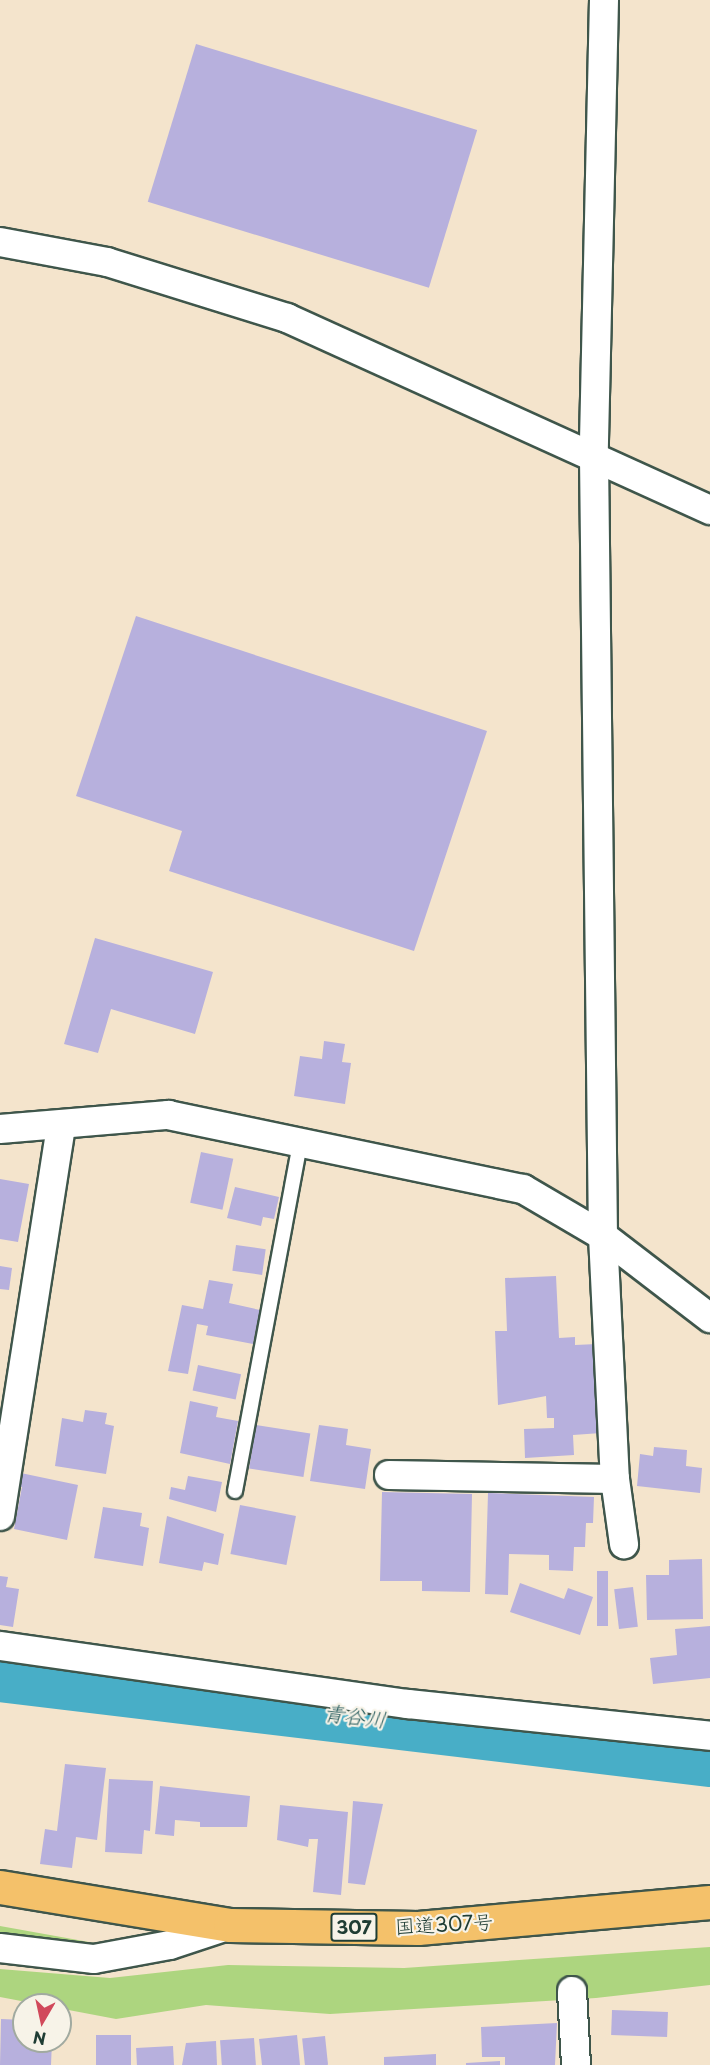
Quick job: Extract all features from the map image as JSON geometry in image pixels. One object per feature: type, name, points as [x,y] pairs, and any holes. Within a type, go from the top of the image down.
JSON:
[{"type":"highway","name":"国道307号","points":[[0,1887],[230,1925],[418,1928],[710,1902]]},
{"type":"street","points":[[604,0],[594,457],[603,1236],[615,1479],[624,1544]]},
{"type":"street","points":[[0,242],[107,262],[287,318],[710,510]]},
{"type":"street","points":[[0,1129],[168,1115],[523,1189],[603,1236],[709,1315]]},
{"type":"street","points":[[0,1516],[61,1125]]},
{"type":"street","points":[[389,1475],[615,1479]]},
{"type":"street","points":[[0,1646],[408,1704],[710,1736]]},
{"type":"street","points":[[0,1948],[94,1959],[170,1945],[230,1925]]},
{"type":"street","points":[[572,1991],[576,2065]]},
{"type":"lane","points":[[235,1491],[300,1143]]},
{"type":"green space","points":[[0,1926],[100,1944],[0,1937]]},
{"type":"green space","points":[[710,1947],[710,1985],[596,1998],[330,2014],[206,2005],[116,2019],[72,2011],[72,1993],[12,1993],[12,1999],[0,1997],[0,1969],[110,1978],[228,1965],[404,1968]]},
{"type":"building","points":[[196,44],[477,130],[429,288],[148,202]]},
{"type":"building","points":[[136,616],[487,731],[414,951],[169,871],[182,831],[76,796]]},
{"type":"building","points":[[95,938],[213,972],[195,1034],[111,1009],[98,1053],[64,1044]]},
{"type":"building","points":[[324,1041],[345,1044],[342,1062],[351,1063],[345,1104],[294,1096],[300,1056],[322,1059]]},
{"type":"building","points":[[201,1152],[233,1159],[222,1210],[190,1203]]},
{"type":"building","points":[[0,1179],[29,1184],[18,1242],[0,1239]]},
{"type":"building","points":[[235,1187],[279,1197],[274,1219],[263,1217],[261,1226],[227,1218]]},
{"type":"building","points":[[236,1245],[266,1249],[262,1275],[232,1271]]},
{"type":"building","points":[[0,1266],[12,1268],[9,1290],[0,1289]]},
{"type":"building","points":[[556,1276],[559,1338],[575,1337],[575,1345],[597,1344],[601,1433],[573,1435],[574,1455],[525,1458],[524,1429],[554,1428],[554,1418],[547,1418],[546,1396],[498,1405],[495,1331],[507,1331],[505,1278]]},
{"type":"building","points":[[209,1280],[233,1284],[229,1303],[260,1310],[253,1344],[206,1335],[208,1326],[197,1324],[188,1374],[168,1371],[182,1305],[203,1309]]},
{"type":"building","points":[[198,1365],[241,1374],[236,1400],[193,1390]]},
{"type":"building","points":[[190,1401],[218,1407],[216,1417],[238,1421],[230,1464],[180,1453]]},
{"type":"building","points":[[85,1410],[107,1413],[105,1424],[114,1426],[106,1474],[55,1466],[62,1418],[83,1422]]},
{"type":"building","points":[[256,1425],[310,1434],[303,1477],[249,1468]]},
{"type":"building","points":[[319,1425],[348,1429],[346,1445],[371,1449],[365,1489],[310,1481]]},
{"type":"building","points":[[654,1447],[687,1450],[686,1466],[702,1468],[700,1493],[637,1486],[640,1454],[653,1456]]},
{"type":"building","points":[[16,1472],[78,1485],[67,1540],[14,1529],[22,1487],[13,1486]]},
{"type":"building","points":[[188,1476],[222,1482],[216,1512],[169,1499],[171,1487],[185,1490]]},
{"type":"building","points":[[382,1492],[472,1494],[470,1592],[422,1591],[422,1581],[380,1581]]},
{"type":"building","points":[[488,1493],[594,1497],[593,1523],[586,1523],[585,1547],[574,1547],[573,1571],[549,1570],[549,1555],[509,1554],[508,1595],[485,1594]]},
{"type":"building","points":[[240,1505],[296,1516],[286,1565],[230,1554]]},
{"type":"building","points":[[103,1507],[142,1513],[140,1526],[149,1528],[143,1566],[94,1558]]},
{"type":"building","points":[[167,1516],[224,1534],[218,1565],[204,1562],[202,1571],[159,1563]]},
{"type":"building","points":[[702,1559],[703,1619],[647,1620],[646,1575],[669,1575],[669,1560]]},
{"type":"building","points":[[597,1571],[608,1571],[608,1626],[597,1626]]},
{"type":"building","points":[[0,1576],[8,1577],[6,1587],[19,1589],[13,1627],[0,1625]]},
{"type":"building","points":[[520,1583],[564,1599],[568,1588],[593,1597],[580,1635],[510,1612]]},
{"type":"building","points":[[633,1587],[638,1627],[619,1629],[614,1589]]},
{"type":"building","points":[[710,1626],[710,1678],[653,1684],[650,1658],[677,1655],[675,1629]]},
{"type":"building","points":[[65,1764],[106,1768],[97,1840],[76,1837],[72,1868],[40,1864],[45,1829],[57,1831]]},
{"type":"building","points":[[109,1779],[153,1781],[150,1831],[144,1830],[142,1854],[105,1852]]},
{"type":"building","points":[[160,1786],[250,1796],[247,1827],[200,1827],[200,1822],[175,1820],[174,1836],[155,1834]]},
{"type":"building","points":[[353,1801],[383,1804],[365,1885],[348,1883]]},
{"type":"building","points":[[280,1805],[348,1812],[341,1895],[313,1892],[318,1839],[309,1839],[308,1847],[277,1840]]},
{"type":"building","points":[[612,2010],[668,2012],[667,2037],[611,2035]]},
{"type":"building","points":[[1,2019],[12,2019],[12,2053],[52,2053],[51,2065],[0,2065]]},
{"type":"building","points":[[557,2023],[555,2065],[505,2065],[505,2057],[482,2057],[481,2027]]},
{"type":"building","points":[[96,2035],[131,2035],[131,2065],[96,2065]]},
{"type":"building","points":[[297,2035],[300,2065],[262,2065],[259,2039]]},
{"type":"building","points":[[325,2036],[328,2065],[305,2065],[302,2038]]},
{"type":"building","points":[[254,2038],[256,2065],[222,2065],[220,2040]]},
{"type":"building","points":[[216,2041],[217,2065],[182,2065],[186,2043]]},
{"type":"building","points":[[173,2046],[174,2065],[137,2065],[136,2048]]},
{"type":"building","points":[[436,2054],[436,2065],[384,2065],[384,2057]]},
{"type":"building","points":[[500,2061],[500,2065],[466,2065],[466,2063]]},
{"type":"waterway","name":"青谷川","points":[[0,1672],[710,1757]]}]
